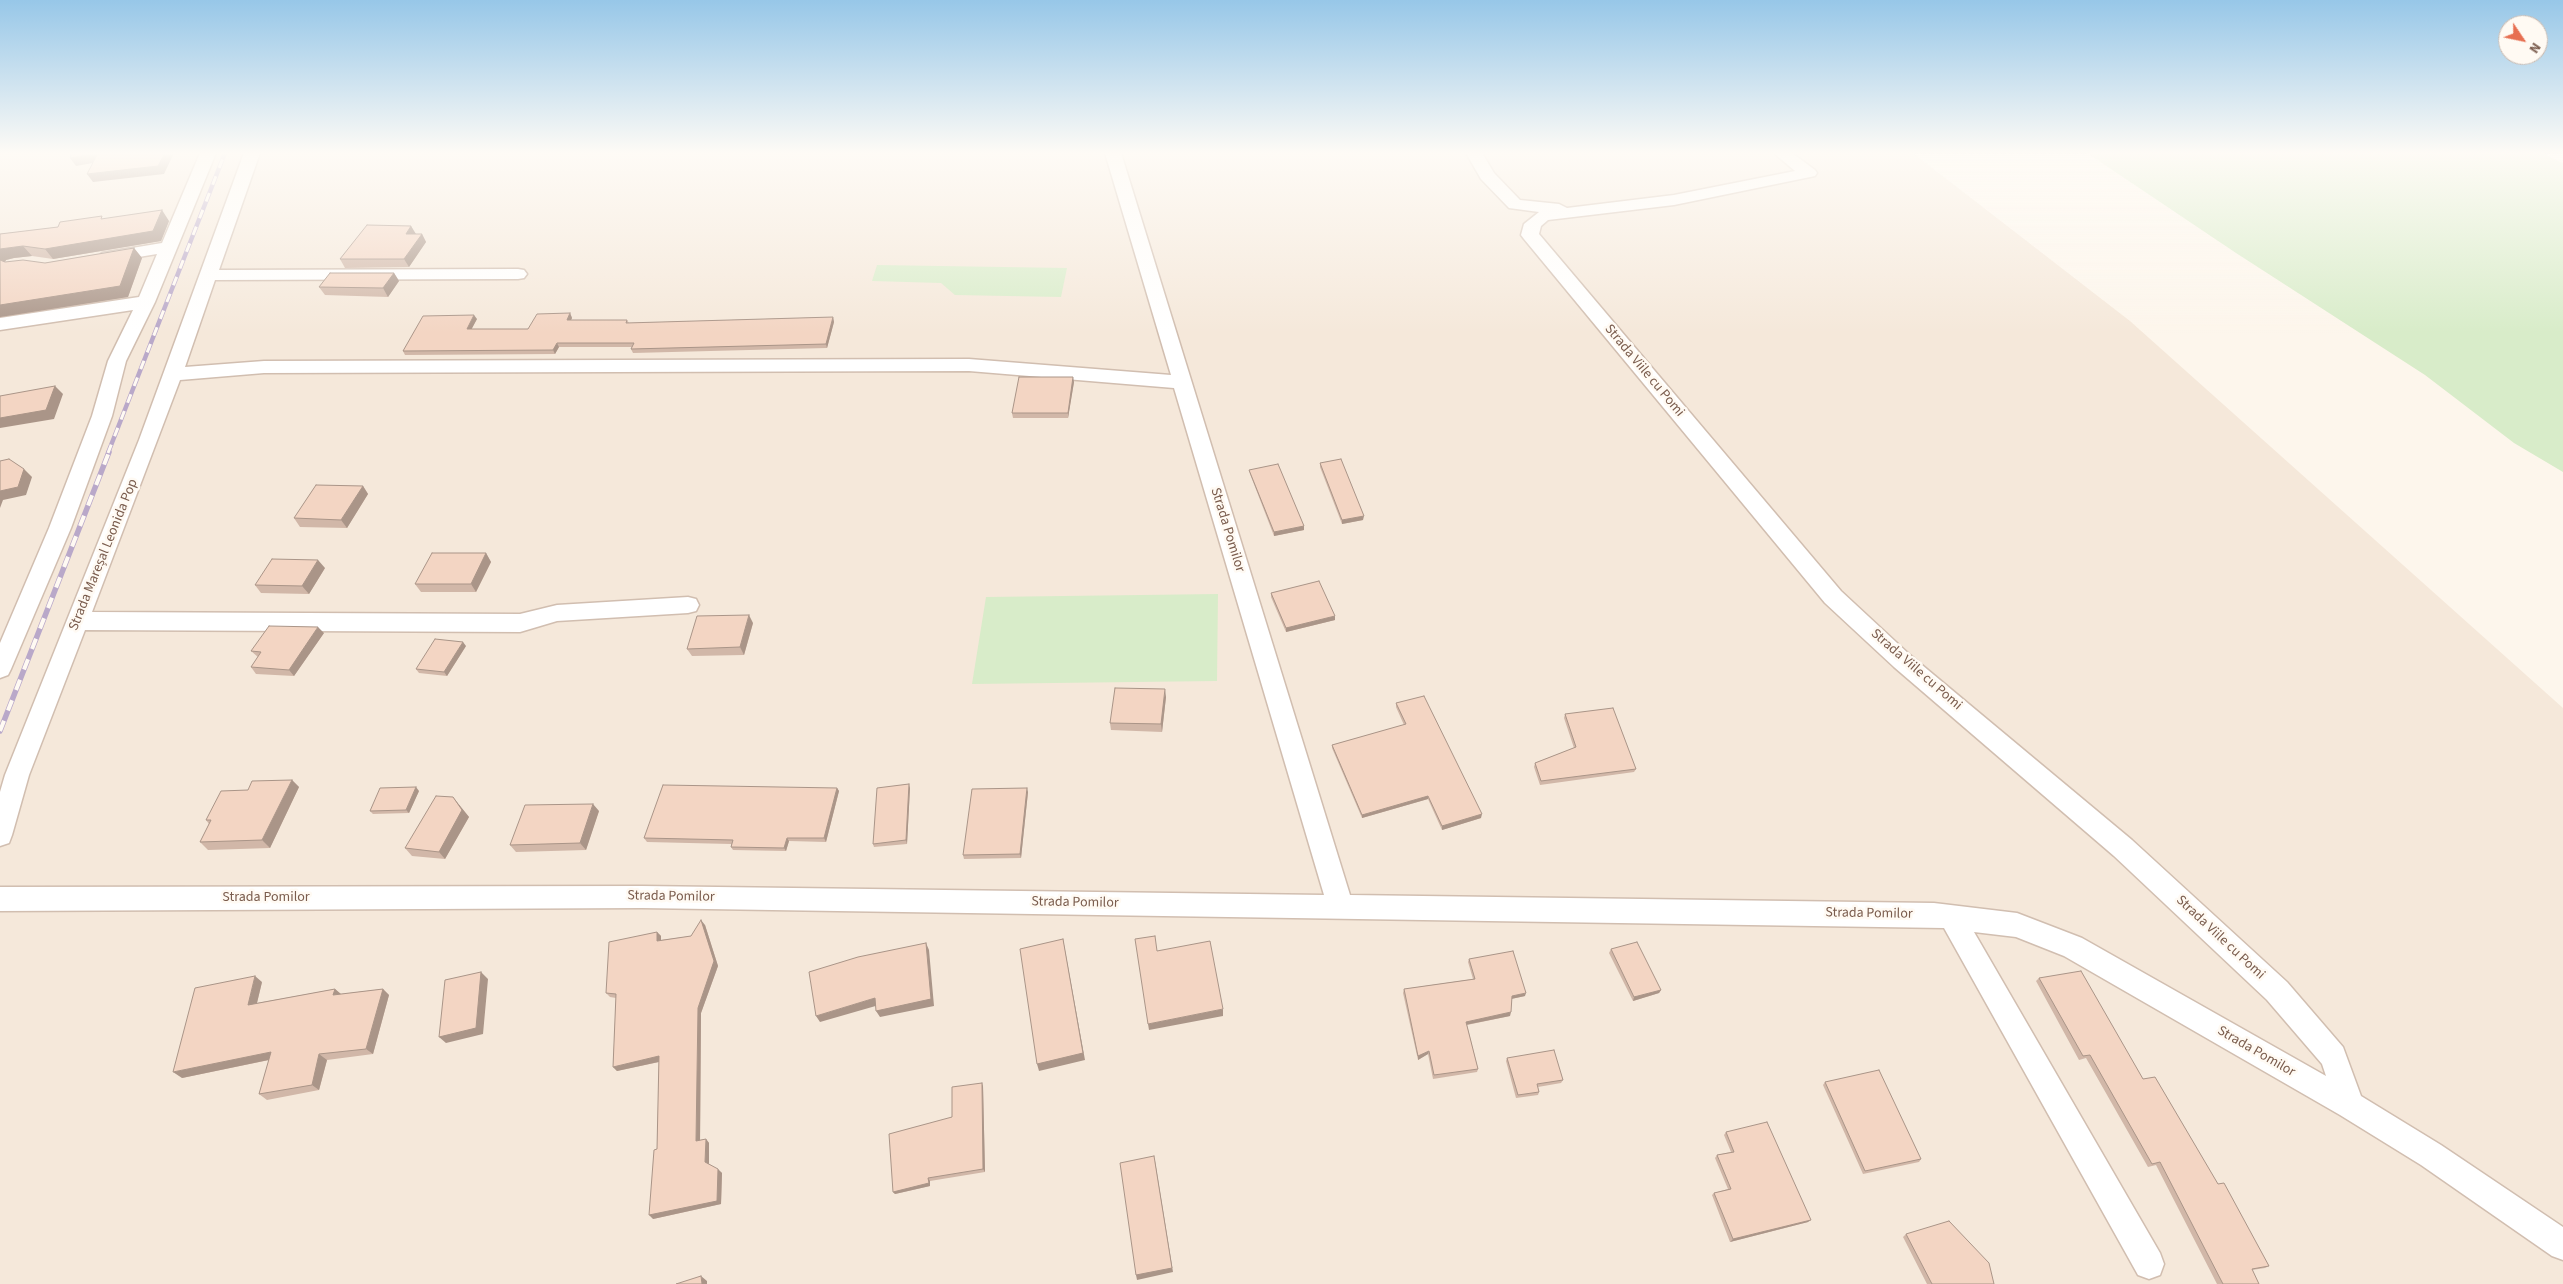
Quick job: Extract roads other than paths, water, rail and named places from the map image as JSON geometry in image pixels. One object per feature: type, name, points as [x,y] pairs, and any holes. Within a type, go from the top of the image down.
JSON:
[{"type":"street","points":[[0,669],[60,528],[102,416],[118,361],[146,302],[183,213]]},
{"type":"street","name":"Strada Mareșal Leonida Pop","points":[[0,835],[17,775],[149,440],[230,213]]},
{"type":"street","name":"Strada Pomilor","points":[[1131,213],[1341,907]]},
{"type":"street","name":"Strada Viile cu Pomi","points":[[1510,213],[1531,233],[1530,235],[1833,597],[1902,661],[2123,848],[2277,991],[2333,1056],[2350,1105]]},
{"type":"street","points":[[1531,233],[1533,224],[1543,216],[1570,213]]},
{"type":"street","points":[[92,260],[169,247]]},
{"type":"street","points":[[208,275],[518,274]]},
{"type":"street","points":[[0,324],[146,302]]},
{"type":"street","points":[[173,374],[264,367],[969,365],[1182,382]]},
{"type":"street","points":[[77,622],[520,623],[557,613],[617,611],[688,605]]},
{"type":"street","name":"Strada Pomilor","points":[[0,899],[642,897],[1952,917],[2017,925],[2073,947],[2350,1105]]},
{"type":"street","points":[[1952,917],[2149,1264]]},
{"type":"street","points":[[2350,1105],[2431,1155],[2563,1245]]},
{"type":"railway","points":[[108,453],[202,213]]},
{"type":"railway","points":[[0,731],[109,452]]}]
